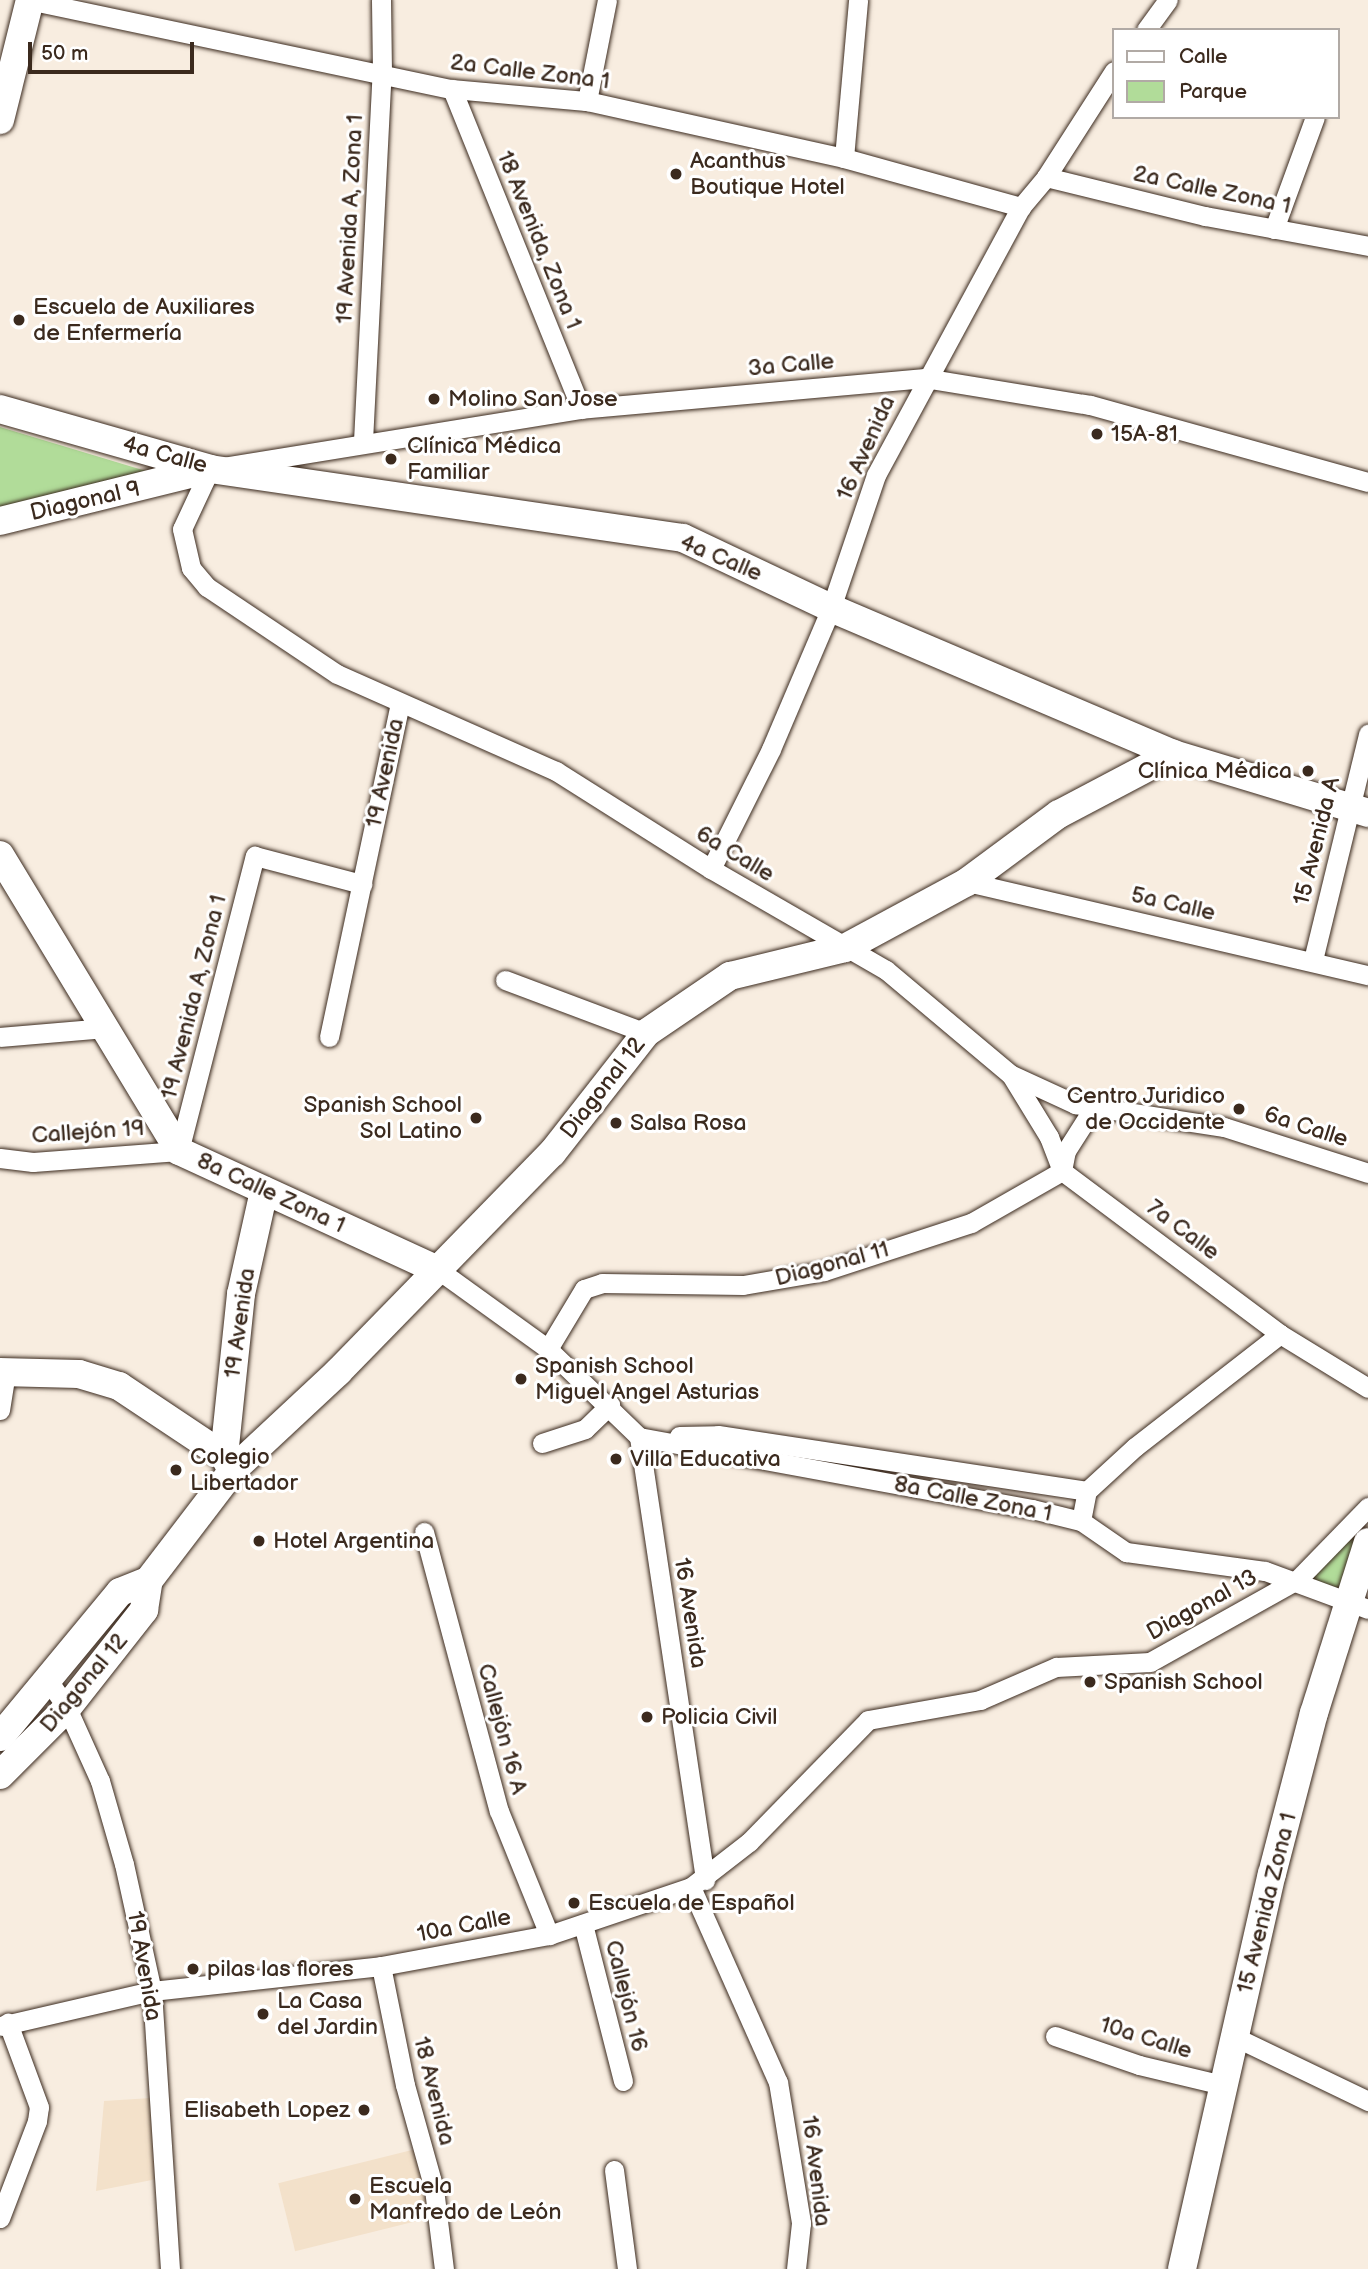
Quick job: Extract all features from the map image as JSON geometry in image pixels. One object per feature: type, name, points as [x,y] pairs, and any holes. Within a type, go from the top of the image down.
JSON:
[{"type":"main road","points":[[0,119],[29,1]]},
{"type":"main road","name":"4a Calle","points":[[0,409],[210,469],[683,538],[831,608],[1173,754],[1359,811]]},
{"type":"main road","name":"Diagonal 9","points":[[0,521],[210,469]]},
{"type":"main road","name":"Diagonal 12","points":[[0,1775],[67,1708],[144,1610],[149,1580],[229,1463],[440,1271],[552,1153],[646,1033],[730,976],[845,947],[967,883],[1059,814],[1173,754]]},
{"type":"main road","name":"8a Calle Zona 1","points":[[0,855],[179,1151],[440,1271]]},
{"type":"main road","name":"19 Avenida","points":[[229,1463],[241,1294],[264,1191]]},
{"type":"main road","points":[[3,1372],[79,1374],[119,1386],[229,1463]]},
{"type":"main road","name":"15 Avenida Zona 1","points":[[1182,2269],[1222,2085],[1310,1726],[1358,1605],[1368,1542]]},
{"type":"main road","name":"Diagonal 12","points":[[0,1737],[120,1592],[149,1580]]},
{"type":"street","name":"19 Avenida A, Zona 1","points":[[363,441],[382,72],[381,0]]},
{"type":"street","points":[[587,101],[607,0]]},
{"type":"street","points":[[844,158],[858,0]]},
{"type":"street","points":[[1147,28],[1168,0]]},
{"type":"street","name":"2a Calle Zona 1","points":[[29,1],[382,72],[452,89],[587,101],[844,158],[1021,208]]},
{"type":"street","name":"16 Avenida","points":[[711,870],[771,749],[831,608],[876,475],[925,378],[1021,208],[1046,177],[1112,74]]},
{"type":"street","name":"18 Avenida, Zona 1","points":[[452,89],[581,409]]},
{"type":"street","points":[[1274,229],[1314,119]]},
{"type":"street","name":"2a Calle Zona 1","points":[[1046,177],[1274,229],[1368,246]]},
{"type":"street","name":"3a Calle","points":[[210,469],[363,441],[581,409],[925,378],[1090,405],[1368,482]]},
{"type":"street","name":"6a Calle","points":[[210,469],[182,529],[191,568],[208,587],[337,674],[556,772],[711,870],[886,970],[1010,1074],[1043,1092],[1094,1107],[1224,1127],[1368,1173]]},
{"type":"street","name":"19 Avenida","points":[[329,1037],[400,703]]},
{"type":"street","name":"15 Avenida A","points":[[1313,960],[1359,811],[1368,734]]},
{"type":"street","name":"19 Avenida A, Zona 1","points":[[179,1151],[255,856],[362,884]]},
{"type":"street","name":"5a Calle","points":[[967,883],[1313,960],[1368,975]]},
{"type":"street","points":[[505,980],[646,1033]]},
{"type":"street","points":[[0,1037],[105,1028]]},
{"type":"street","points":[[1010,1074],[1049,1137],[1062,1171]]},
{"type":"street","points":[[1062,1171],[1066,1151],[1094,1107]]},
{"type":"street","name":"Callejón 19","points":[[0,1158],[33,1162],[179,1151]]},
{"type":"street","name":"7a Calle","points":[[1062,1171],[1280,1334],[1368,1388]]},
{"type":"street","name":"Diagonal 11","points":[[548,1349],[584,1289],[602,1283],[743,1285],[824,1271],[971,1223],[1062,1171]]},
{"type":"street","name":"8a Calle Zona 1","points":[[440,1271],[548,1349],[610,1405],[639,1437],[1081,1521],[1126,1552],[1146,1558],[1265,1572],[1297,1580],[1358,1605]]},
{"type":"street","points":[[1081,1521],[1087,1491],[1135,1447],[1280,1334]]},
{"type":"street","points":[[0,1410],[3,1372]]},
{"type":"street","points":[[542,1443],[584,1429],[610,1405]]},
{"type":"street","name":"8a Calle Zona 1","points":[[639,1437],[718,1435],[1087,1491]]},
{"type":"street","name":"16 Avenida","points":[[639,1437],[698,1884],[778,2082],[802,2224],[796,2269]]},
{"type":"street","name":"Diagonal 13","points":[[868,1720],[980,1700],[1056,1667],[1150,1662],[1297,1580],[1368,1507]]},
{"type":"street","name":"Callejón 16 A","points":[[424,1531],[499,1811],[549,1935]]},
{"type":"street","name":"19 Avenida","points":[[47,1679],[67,1708],[100,1781],[121,1853],[152,1991],[170,2269]]},
{"type":"street","name":"10a Calle","points":[[4,2024],[152,1991],[381,1966],[549,1935],[698,1884],[868,1720]]},
{"type":"street","name":"Callejón 16","points":[[583,1924],[623,2081]]},
{"type":"street","name":"18 Avenida","points":[[381,1966],[405,2085],[434,2189],[444,2269]]},
{"type":"street","points":[[0,2218],[39,2107],[4,2024]]},
{"type":"street","name":"10a Calle","points":[[1055,2036],[1139,2065],[1222,2085]]},
{"type":"street","points":[[1235,2038],[1368,2101]]},
{"type":"street","points":[[614,2170],[627,2269]]},
{"type":"shaded area","points":[[151,2098],[167,2177],[96,2191],[104,2101]]},
{"type":"shaded area","name":"Escuela Manfredo de León","points":[[416,2149],[433,2217],[295,2251],[278,2183]]},
{"type":"green space","points":[[0,427],[146,471],[0,517]]},
{"type":"green space","points":[[1357,1530],[1343,1591],[1308,1578]]},
{"type":"place","name":"Acanthus Boutique Hotel","points":[[676,174]]},
{"type":"place","name":"Escuela de Auxiliares de Enfermería","points":[[19,320]]},
{"type":"place","name":"Molino San Jose","points":[[434,399]]},
{"type":"place","name":"15A-81","points":[[1097,434]]},
{"type":"place","name":"Clínica Médica Familiar","points":[[391,459]]},
{"type":"place","name":"Clínica Médica","points":[[1308,771]]},
{"type":"place","name":"Centro Juridico de Occidente","points":[[1239,1109]]},
{"type":"place","name":"Spanish School Sol Latino","points":[[476,1118]]},
{"type":"place","name":"Salsa Rosa","points":[[616,1123]]},
{"type":"place","name":"Spanish School Miguel Angel Asturias","points":[[521,1379]]},
{"type":"place","name":"Villa Educativa","points":[[616,1459]]},
{"type":"place","name":"Colegio Libertador","points":[[176,1470]]},
{"type":"place","name":"Hotel Argentina","points":[[259,1541]]},
{"type":"place","name":"Spanish School","points":[[1090,1682]]},
{"type":"place","name":"Policia Civil","points":[[647,1717]]},
{"type":"place","name":"Escuela de Español","points":[[574,1903]]},
{"type":"place","name":"pilas las flores","points":[[193,1969]]},
{"type":"place","name":"La Casa del Jardin","points":[[263,2014]]},
{"type":"place","name":"Elisabeth Lopez","points":[[364,2110]]},
{"type":"place","name":"Escuela Manfredo de León","points":[[355,2199]]}]
